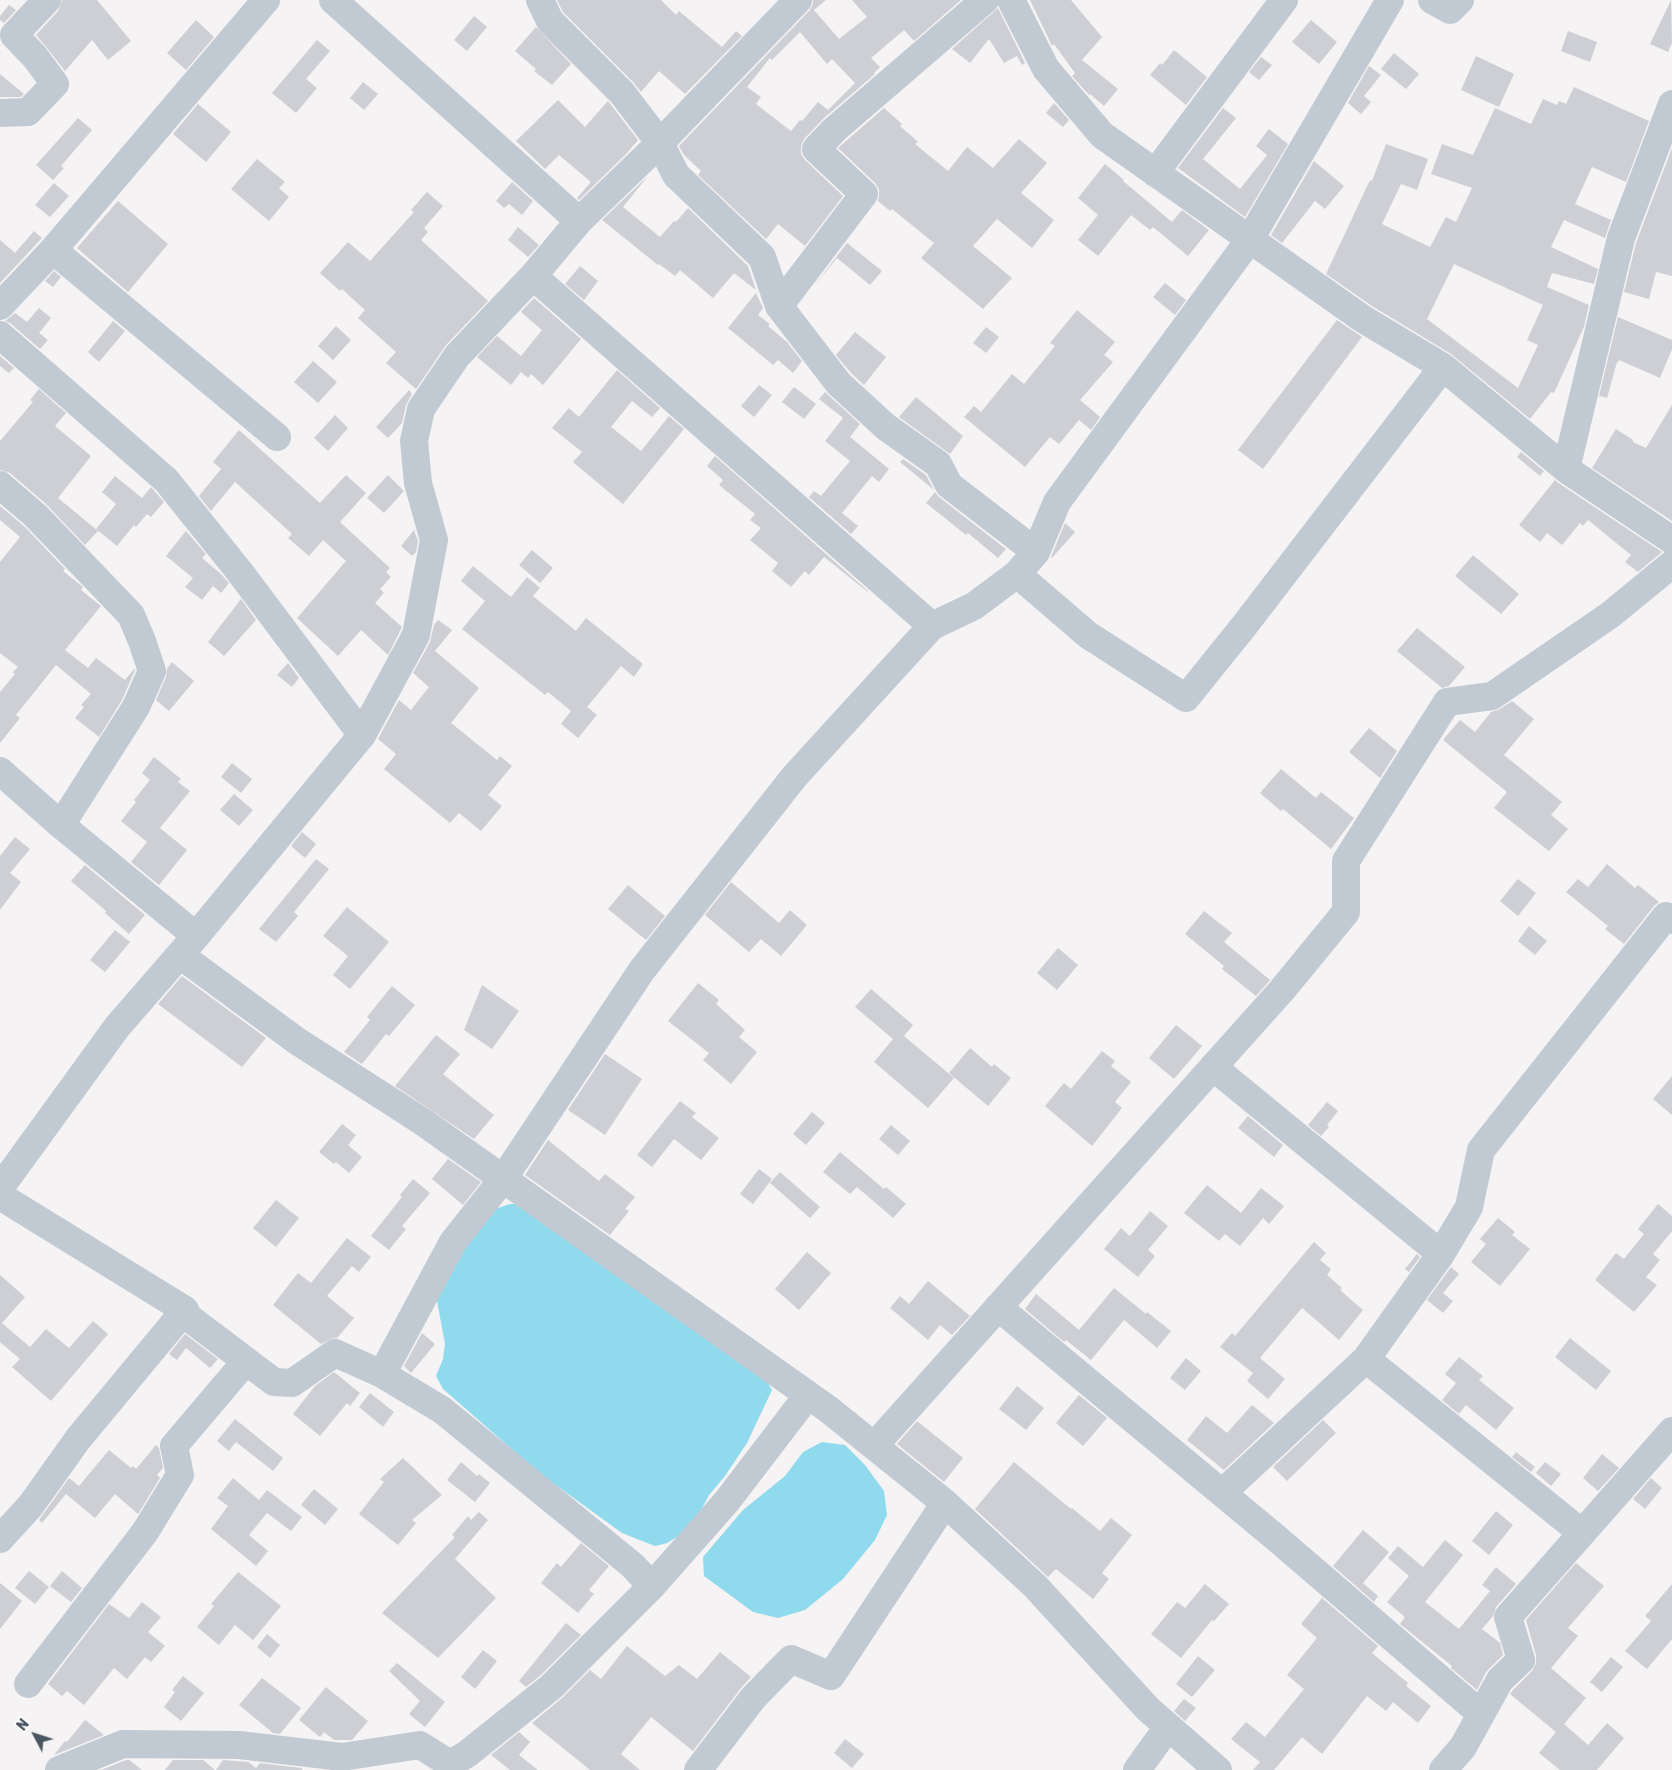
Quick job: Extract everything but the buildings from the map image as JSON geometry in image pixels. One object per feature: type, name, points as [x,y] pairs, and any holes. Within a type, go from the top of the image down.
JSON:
[{"type":"street","points":[[0,113],[28,112],[55,84],[35,57],[14,35],[47,0]]},
{"type":"street","points":[[0,306],[53,250],[266,0]]},
{"type":"street","points":[[333,0],[579,221]]},
{"type":"street","points":[[540,0],[550,21],[622,93],[660,143],[676,175],[762,257],[779,306],[839,384],[886,427],[938,464],[949,485],[1036,552]]},
{"type":"street","points":[[0,1188],[117,1027],[188,946],[362,735],[416,635],[434,540],[418,483],[414,441],[421,409],[457,356],[533,276],[579,221],[660,143],[798,0]]},
{"type":"street","points":[[779,306],[864,194],[816,149],[834,130],[985,0]]},
{"type":"street","points":[[1011,0],[1046,69],[1102,135],[1363,319],[1443,367],[1566,470],[1672,540]]},
{"type":"street","points":[[1155,173],[1284,0]]},
{"type":"street","points":[[382,1374],[453,1242],[503,1178],[648,962],[794,777],[932,626],[974,606],[1017,574],[1036,552],[1057,502],[1250,240],[1390,0]]},
{"type":"street","points":[[1432,0],[1450,10],[1460,0]]},
{"type":"street","points":[[1566,470],[1621,238],[1672,104]]},
{"type":"street","points":[[53,250],[276,437]]},
{"type":"street","points":[[533,276],[932,626]]},
{"type":"street","points":[[0,335],[166,480],[239,571],[362,735]]},
{"type":"street","points":[[1017,574],[1088,635],[1186,698],[1244,626],[1443,367]]},
{"type":"street","points":[[0,485],[36,516],[131,616],[152,671],[136,707],[61,825]]},
{"type":"street","points":[[874,1446],[1282,990],[1346,912],[1346,861],[1448,702],[1492,696],[1610,615],[1672,564]]},
{"type":"street","points":[[0,771],[61,825],[188,946],[297,1041],[423,1122],[808,1395],[945,1503],[1035,1586],[1148,1709],[1218,1770]]},
{"type":"street","points":[[1222,1493],[1366,1359],[1441,1254],[1469,1207],[1481,1150],[1666,916],[1672,920]]},
{"type":"street","points":[[1213,1067],[1441,1254]]},
{"type":"street","points":[[0,1196],[185,1310],[188,1317],[274,1382],[292,1383],[335,1353],[382,1374],[442,1410],[632,1565],[652,1586]]},
{"type":"street","points":[[998,1307],[1222,1493],[1481,1714]]},
{"type":"street","points":[[0,1539],[31,1505],[78,1439],[185,1310]]},
{"type":"street","points":[[1366,1359],[1582,1533]]},
{"type":"street","points":[[28,1684],[145,1532],[180,1475],[174,1446],[246,1361]]},
{"type":"street","points":[[59,1770],[123,1744],[240,1745],[342,1757],[420,1745],[450,1764],[467,1754],[550,1687],[652,1586],[727,1501],[808,1395]]},
{"type":"street","points":[[1443,1770],[1464,1747],[1500,1680],[1521,1660],[1508,1617],[1672,1431]]},
{"type":"street","points":[[698,1770],[753,1698],[791,1660],[831,1676],[945,1503]]},
{"type":"street","points":[[1137,1770],[1168,1727]]},
{"type":"water","points":[[510,1204],[523,1204],[765,1378],[772,1390],[747,1443],[725,1476],[709,1495],[698,1516],[682,1534],[667,1543],[655,1546],[622,1533],[539,1473],[443,1389],[436,1376],[443,1359],[445,1344],[437,1301],[443,1280],[492,1210]]},
{"type":"water","points":[[822,1442],[845,1445],[865,1465],[884,1491],[887,1515],[875,1540],[843,1579],[805,1610],[778,1618],[753,1612],[704,1576],[703,1557],[743,1510],[785,1476],[803,1452]]}]
